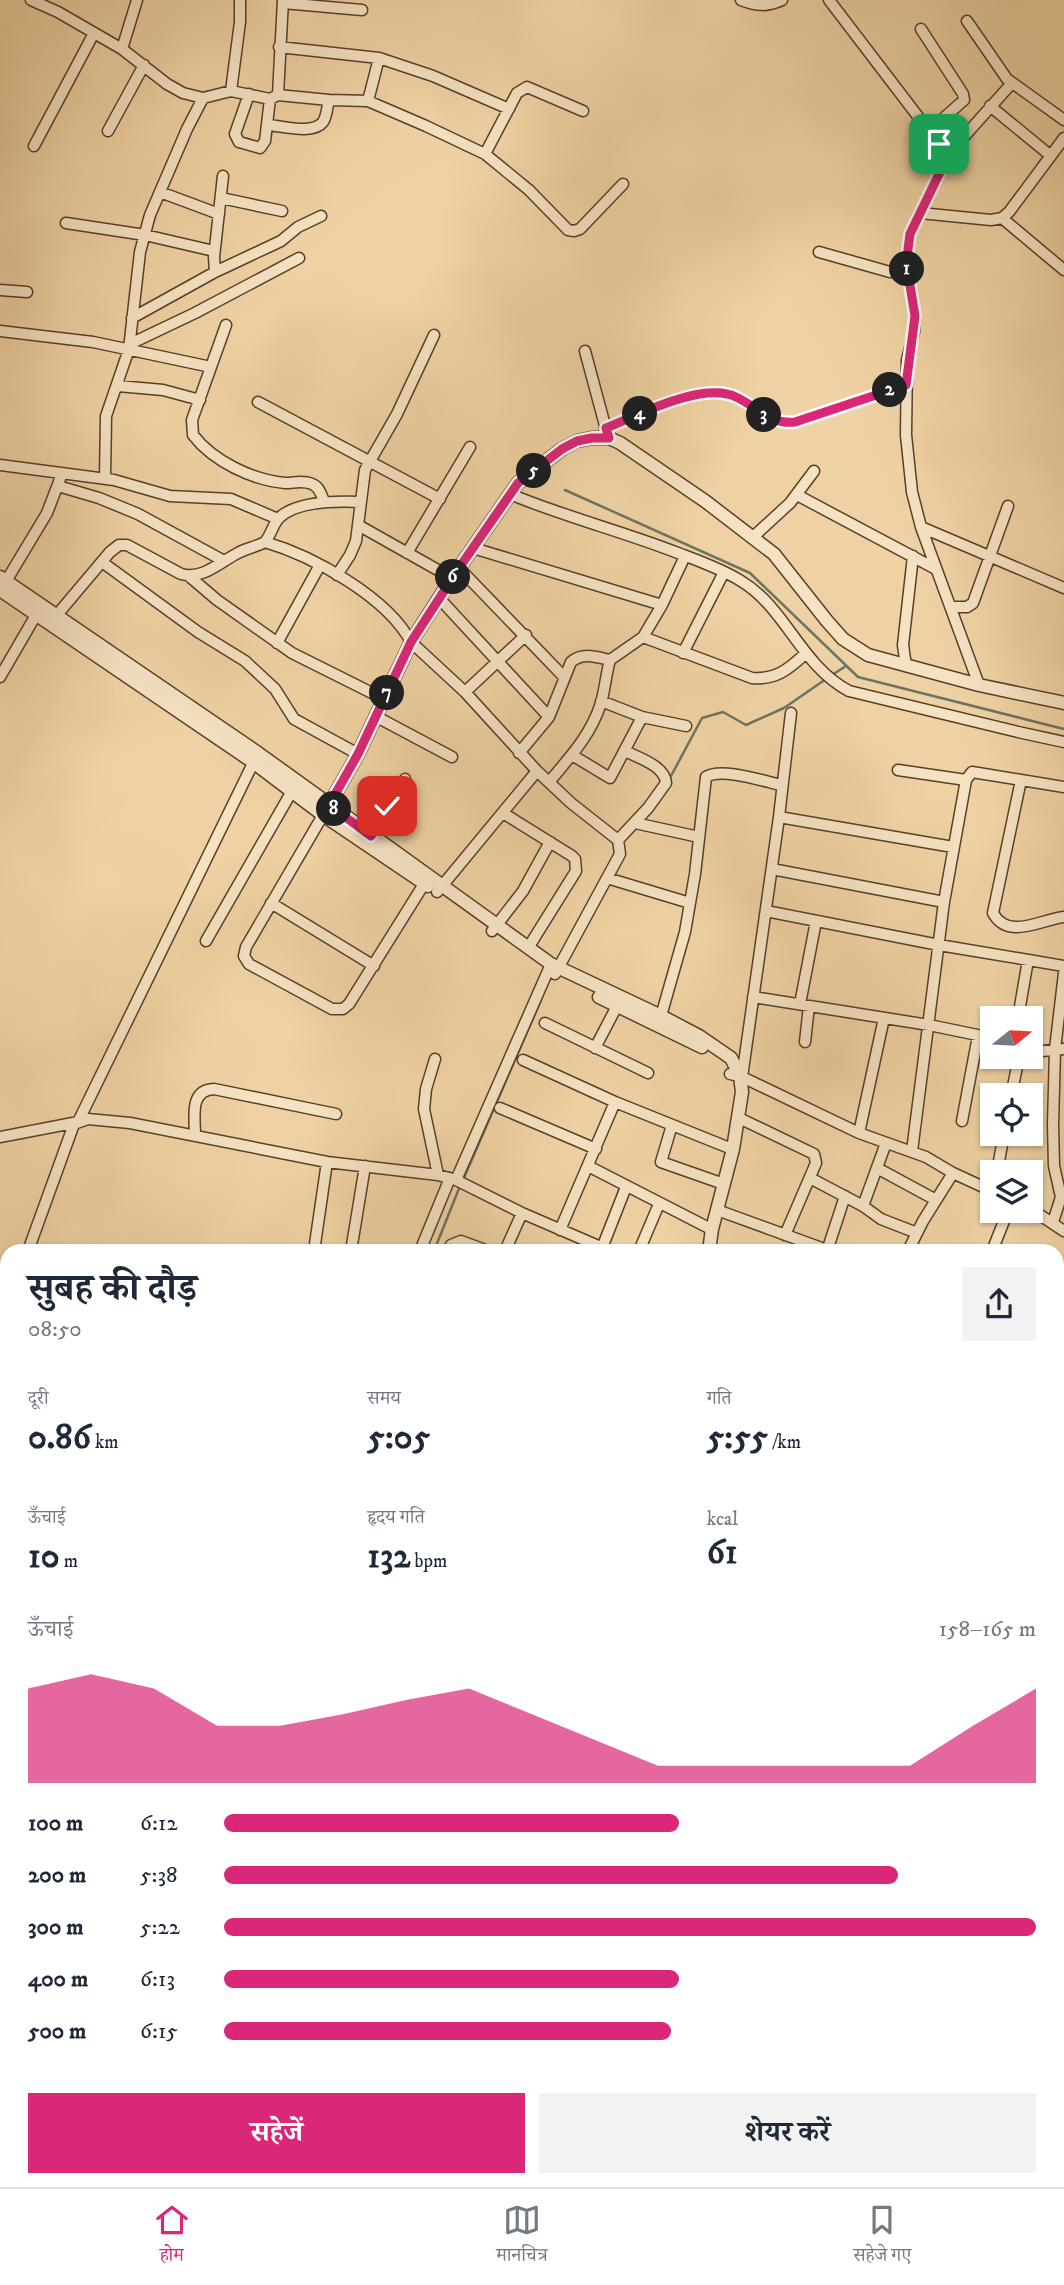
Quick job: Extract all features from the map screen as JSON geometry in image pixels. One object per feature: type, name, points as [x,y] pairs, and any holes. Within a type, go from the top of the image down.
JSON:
[{"type":"street","points":[[32,0],[122,49],[183,93],[203,98],[232,91],[274,97],[368,101],[485,154],[529,190],[568,230],[580,229],[623,184]]},
{"type":"street","points":[[122,49],[137,0]]},
{"type":"street","points":[[232,91],[240,0]]},
{"type":"street","points":[[741,0],[764,5],[782,0]]},
{"type":"street","points":[[829,0],[939,144],[945,158]]},
{"type":"street","points":[[249,94],[236,139],[260,148],[265,141],[274,97],[283,1],[332,4],[362,10]]},
{"type":"street","points":[[967,21],[1001,72],[1064,120]]},
{"type":"street","points":[[921,29],[963,94],[964,100],[929,131]]},
{"type":"street","points":[[34,146],[94,33]]},
{"type":"street","points":[[279,47],[379,58],[433,76],[509,109]]},
{"type":"street","points":[[368,101],[379,58]]},
{"type":"street","points":[[108,131],[144,65]]},
{"type":"street","points":[[979,685],[921,527],[912,492],[906,385],[915,316],[907,267],[910,234],[945,158],[1012,83]]},
{"type":"street","points":[[485,154],[517,93],[527,87],[583,111]]},
{"type":"street","points":[[105,478],[106,416],[130,344],[140,252],[160,192],[203,98]]},
{"type":"street","points":[[268,125],[311,128],[320,125],[325,119],[329,100]]},
{"type":"street","points":[[990,106],[1051,156]]},
{"type":"street","points":[[920,213],[991,220],[1002,218],[1064,138]]},
{"type":"street","points":[[215,272],[214,251],[223,176]]},
{"type":"street","points":[[160,192],[219,214]]},
{"type":"street","points":[[221,198],[282,211]]},
{"type":"street","points":[[132,322],[215,272],[281,241],[298,227],[321,216]]},
{"type":"street","points":[[1002,218],[1064,270]]},
{"type":"street","points":[[66,223],[145,235],[214,251]]},
{"type":"street","points":[[819,252],[890,272],[898,272],[907,267]]},
{"type":"street","points":[[130,344],[299,258]]},
{"type":"street","points":[[0,290],[27,292]]},
{"type":"street","points":[[226,325],[192,420],[193,435],[202,447],[226,463],[251,474],[284,483],[311,483],[318,487],[324,501]]},
{"type":"street","points":[[0,331],[130,344],[211,367]]},
{"type":"street","points":[[0,341],[18,333]]},
{"type":"street","points":[[337,575],[350,555],[358,525],[363,481],[370,460],[397,414],[434,335]]},
{"type":"street","points":[[585,351],[607,433],[705,501],[774,554],[843,639],[867,655],[979,685],[1064,703]]},
{"type":"street","points":[[424,884],[374,966],[343,1009],[332,1009],[249,964],[244,956],[246,947],[358,754],[411,642],[514,488],[562,449],[577,441],[607,433],[704,392],[723,392],[737,397],[764,416],[782,423],[795,422],[906,385]]},
{"type":"street","points":[[118,386],[163,390],[200,400]]},
{"type":"street","points":[[258,402],[440,499]]},
{"type":"street","points":[[407,553],[470,447]]},
{"type":"street","points":[[0,464],[105,478],[170,496],[231,499],[278,519]]},
{"type":"street","points":[[753,537],[797,495],[814,471]]},
{"type":"street","points":[[2,585],[41,523],[62,472]]},
{"type":"street","points":[[58,486],[100,498],[138,514],[224,561]]},
{"type":"street","points":[[514,488],[740,580],[765,600],[805,654],[823,673],[832,682],[849,691],[1064,742]]},
{"type":"street","points":[[797,495],[936,569]]},
{"type":"street","points":[[190,577],[265,542],[278,519],[294,511],[324,501],[361,502]]},
{"type":"street","points":[[951,607],[967,607],[973,603],[1008,506]]},
{"type":"street","points":[[358,525],[407,553],[456,573],[526,635],[564,677]]},
{"type":"street","points":[[921,527],[1064,588]]},
{"type":"street","points":[[265,542],[293,551],[320,565],[385,608],[406,631],[411,642],[465,692],[537,771],[571,803],[618,840],[620,854],[553,969],[423,1244]]},
{"type":"street","points":[[53,620],[115,547],[127,545],[181,575],[190,577],[292,653],[384,699]]},
{"type":"street","points":[[473,548],[662,606]]},
{"type":"street","points":[[549,782],[590,729],[601,701],[611,660],[643,637],[662,606],[685,556]]},
{"type":"street","points":[[906,666],[903,645],[912,556]]},
{"type":"street","points":[[102,562],[198,632],[245,661],[275,689],[294,719],[358,754]]},
{"type":"street","points":[[277,643],[320,565]]},
{"type":"street","points":[[683,653],[724,572]]},
{"type":"street","points":[[2,585],[36,615],[53,620]]},
{"type":"street","points":[[2,585],[256,758],[424,884],[440,889]]},
{"type":"street","points":[[439,598],[549,718]]},
{"type":"street","points":[[0,677],[36,615]]},
{"type":"street","points":[[465,692],[526,635]]},
{"type":"street","points":[[643,637],[751,678],[765,679],[790,668],[805,654]]},
{"type":"street","points":[[519,753],[549,718],[571,662],[578,656],[611,660]]},
{"type":"street","points":[[601,701],[642,717],[686,726]]},
{"type":"street","points":[[704,1244],[727,1147],[733,1098],[753,997],[791,713]]},
{"type":"street","points":[[375,716],[452,757]]},
{"type":"street","points":[[572,755],[610,778],[642,717]]},
{"type":"street","points":[[618,840],[666,783],[666,776],[659,769],[625,751]]},
{"type":"street","points":[[31,1244],[74,1124],[78,1122],[256,758]]},
{"type":"street","points":[[898,770],[966,780]]},
{"type":"street","points":[[440,889],[537,771]]},
{"type":"street","points":[[912,1151],[944,902],[966,780],[972,772],[1064,787]]},
{"type":"street","points":[[661,1016],[685,932],[706,776],[712,773],[724,774],[781,785]]},
{"type":"street","points":[[283,778],[292,791],[371,836],[553,969],[617,1006],[706,1049],[738,1076],[859,1133],[912,1151],[980,1185]]},
{"type":"street","points":[[371,836],[405,779]]},
{"type":"street","points":[[1021,780],[993,913],[1005,925],[1028,927],[1064,918]]},
{"type":"street","points":[[206,941],[292,791]]},
{"type":"street","points":[[503,813],[575,859],[576,871],[528,948]]},
{"type":"street","points":[[779,817],[953,847]]},
{"type":"street","points":[[635,823],[699,837]]},
{"type":"street","points":[[494,928],[523,891],[550,842]]},
{"type":"street","points":[[772,869],[944,902]]},
{"type":"street","points":[[607,878],[690,903]]},
{"type":"street","points":[[271,903],[374,966]]},
{"type":"street","points":[[766,912],[939,945],[1064,965]]},
{"type":"street","points":[[805,1042],[804,1005],[816,921]]},
{"type":"street","points":[[494,928],[528,948],[553,969],[661,1016],[699,1036],[731,1058],[742,1092],[728,1173],[709,1244]]},
{"type":"street","points":[[1020,1006],[1028,960]]},
{"type":"street","points":[[1053,1222],[1062,1197],[1055,1166],[1053,1125],[1064,973]]},
{"type":"street","points":[[753,997],[929,1025],[978,1036],[962,1121]]},
{"type":"street","points":[[594,1048],[617,1006]]},
{"type":"street","points":[[859,1133],[884,1018]]},
{"type":"street","points":[[545,1023],[648,1073]]},
{"type":"street","points":[[435,1059],[426,1089],[424,1110],[438,1175]]},
{"type":"street","points":[[523,1060],[615,1102],[727,1147]]},
{"type":"street","points":[[195,1136],[195,1098],[207,1089],[215,1088],[336,1114]]},
{"type":"street","points":[[560,1230],[615,1102]]},
{"type":"street","points":[[500,1108],[596,1149]]},
{"type":"street","points":[[738,1118],[814,1154],[816,1163],[785,1235]]},
{"type":"street","points":[[0,1137],[88,1119],[130,1123],[327,1162],[438,1175],[469,1186],[522,1213],[594,1244]]},
{"type":"street","points":[[672,1125],[661,1162],[718,1182]]},
{"type":"street","points":[[863,1206],[886,1143]]},
{"type":"street","points":[[315,1244],[327,1162]]},
{"type":"street","points":[[352,1244],[365,1166]]},
{"type":"street","points":[[589,1166],[707,1227]]},
{"type":"street","points":[[877,1168],[936,1200]]},
{"type":"street","points":[[911,1244],[953,1173]]},
{"type":"street","points":[[810,1178],[863,1206],[881,1219],[916,1233]]},
{"type":"street","points":[[608,1244],[626,1187]]},
{"type":"street","points":[[830,1244],[845,1196]]},
{"type":"street","points":[[642,1244],[659,1204]]},
{"type":"street","points":[[717,1210],[809,1244]]},
{"type":"street","points":[[508,1244],[522,1213]]},
{"type":"street","points":[[1043,1216],[1064,1231]]},
{"type":"street","points":[[995,1244],[1003,1223]]},
{"type":"waterway","points":[[565,490],[750,573],[858,677],[1064,729]]},
{"type":"waterway","points":[[832,675],[846,666]]},
{"type":"waterway","points":[[671,776],[702,718],[723,712],[746,725],[784,708],[826,679]]},
{"type":"waterway","points":[[463,1180],[541,1000]]},
{"type":"waterway","points":[[437,1244],[460,1186]]},
{"type":"route","points":[[387,806],[371,836],[329,805],[358,754],[411,642],[518,483],[562,449],[577,441],[609,438],[606,428],[692,395],[723,392],[737,397],[764,416],[782,423],[795,422],[906,385],[915,316],[907,267],[910,234],[945,158],[939,144]]}]
